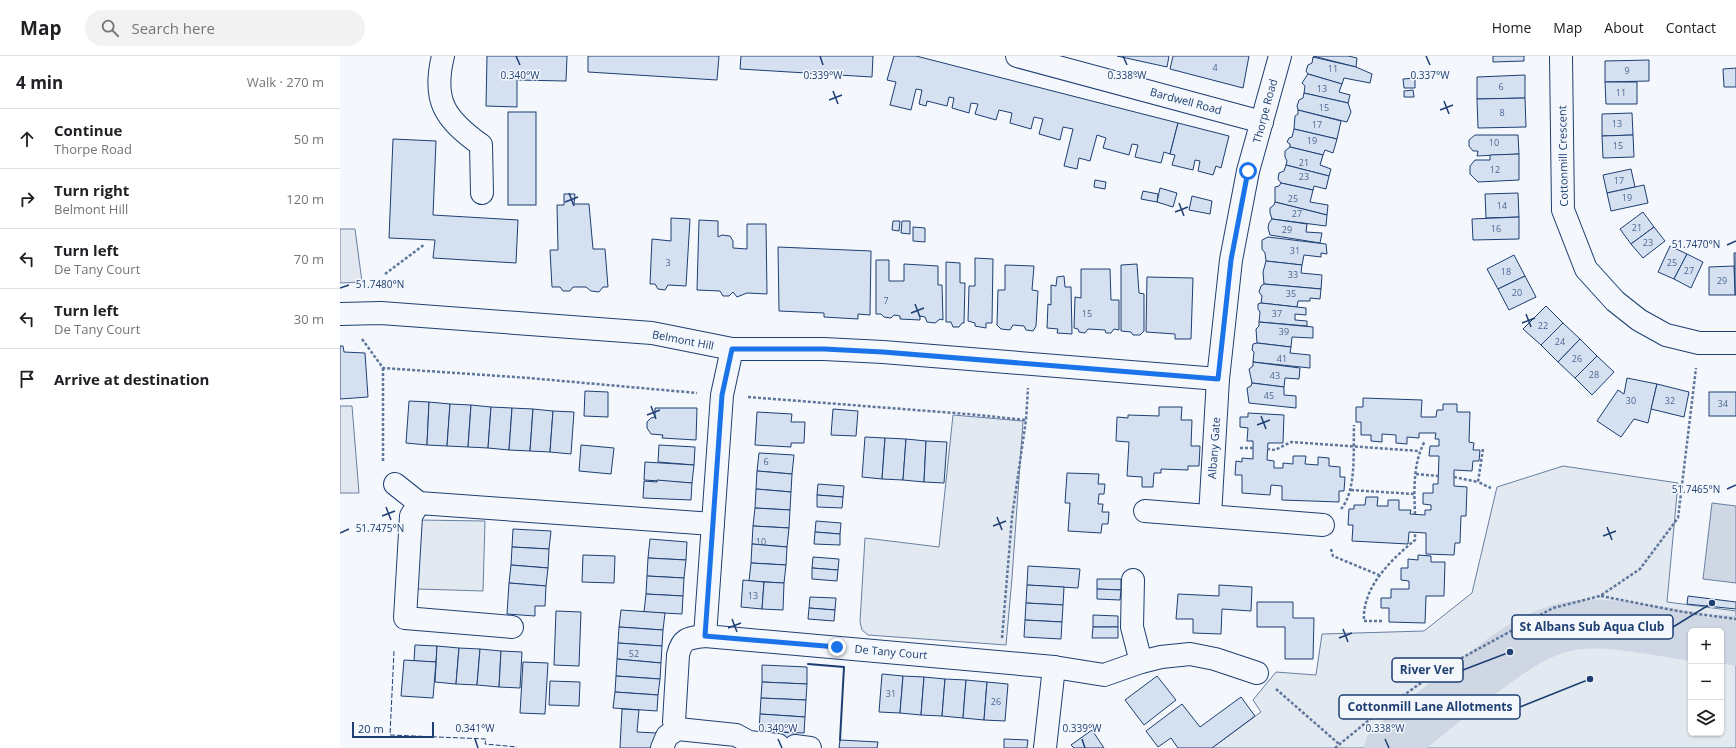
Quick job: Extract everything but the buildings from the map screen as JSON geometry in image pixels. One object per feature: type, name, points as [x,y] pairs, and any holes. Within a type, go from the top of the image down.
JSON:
[{"type":"street","points":[[443,56],[438,89],[445,110],[461,130],[481,145],[482,192]]},
{"type":"street","name":"Bardwell Road","points":[[1017,56],[1262,122]]},
{"type":"street","name":"Thorpe Road","points":[[1218,379],[1231,260],[1248,171],[1280,56]]},
{"type":"street","name":"Cottonmill Crescent","points":[[1561,56],[1563,210],[1586,269],[1615,301],[1639,320],[1666,334],[1699,343],[1736,343]]},
{"type":"street","name":"Belmont Hill","points":[[348,313],[380,313],[652,333],[732,349],[824,349],[1218,379]]},
{"type":"street","points":[[705,636],[722,395],[732,349]]},
{"type":"street","name":"Albany Gate","points":[[1210,516],[1218,379]]},
{"type":"street","points":[[395,484],[419,503],[713,524]]},
{"type":"street","points":[[419,503],[411,516],[405,618],[512,627]]},
{"type":"street","points":[[1145,511],[1323,525]]},
{"type":"street","points":[[1133,580],[1132,627],[1141,662],[1162,657],[1190,654],[1215,659],[1257,673]]},
{"type":"street","name":"De Tany Court","points":[[678,729],[674,722],[678,655],[680,645],[690,637],[705,636],[1000,662],[1054,667],[1104,675],[1141,662]]},
{"type":"street","points":[[1047,738],[1054,667]]},
{"type":"street","points":[[662,748],[667,736],[678,729],[736,735],[749,742],[794,746]]},
{"type":"path","points":[[385,274],[424,244]]},
{"type":"path","points":[[348,313],[362,340],[383,368],[383,461],[386,474],[395,484]]},
{"type":"path","points":[[1335,748],[1374,716],[1438,671],[1553,608],[1600,596],[1640,569],[1678,518],[1699,343]]},
{"type":"path","points":[[1000,662],[1012,517],[1026,420],[1030,364]]},
{"type":"path","points":[[383,368],[530,378],[722,395],[784,398],[1026,420]]},
{"type":"path","points":[[1415,514],[1414,494],[1419,451],[1425,441]]},
{"type":"path","points":[[1267,449],[1275,450],[1291,442],[1419,451]]},
{"type":"path","points":[[1478,482],[1483,449]]},
{"type":"path","points":[[1416,474],[1438,476]]},
{"type":"path","points":[[1454,477],[1478,482],[1491,488]]},
{"type":"path","points":[[1351,490],[1414,494]]},
{"type":"path","points":[[1382,621],[1364,621],[1364,611],[1368,599],[1379,575],[1415,540],[1415,532]]},
{"type":"path","points":[[1600,596],[1682,612],[1736,619]]},
{"type":"path","points":[[1257,673],[1339,744]]},
{"type":"shaded area","points":[[340,229],[355,229],[362,282],[340,283]]},
{"type":"shaded area","points":[[340,406],[352,406],[359,493],[340,493]]},
{"type":"shaded area","points":[[953,415],[1023,421],[1006,645],[868,635],[862,630],[860,622],[865,538],[939,547]]},
{"type":"shaded area","points":[[1563,466],[1678,483],[1667,602],[1736,611],[1736,748],[1212,748],[1261,712],[1253,700],[1276,672],[1316,675],[1322,634],[1424,631],[1472,593],[1497,487]]},
{"type":"shaded area","points":[[1712,503],[1736,506],[1736,583],[1703,579]]},
{"type":"shaded area","points":[[419,520],[485,521],[483,591],[417,589]]},
{"type":"waterway","points":[[1389,748],[1441,705],[1508,654],[1547,633],[1576,625],[1604,624],[1688,636]]},
{"type":"waterway","points":[[1724,639],[1736,641]]},
{"type":"fence","points":[[394,651],[390,735],[486,739],[485,744],[517,747]]},
{"type":"wall","points":[[808,664],[844,667],[840,740]]},
{"type":"place","name":"St Albans Sub Aqua Club","points":[[1712,603]]},
{"type":"place","name":"River Ver","points":[[1510,652]]},
{"type":"place","name":"Cottonmill Lane Allotments","points":[[1590,679]]},
{"type":"route","points":[[837,647],[705,636],[722,395],[732,349],[824,349],[883,352],[1218,379],[1231,260],[1248,171]]}]
